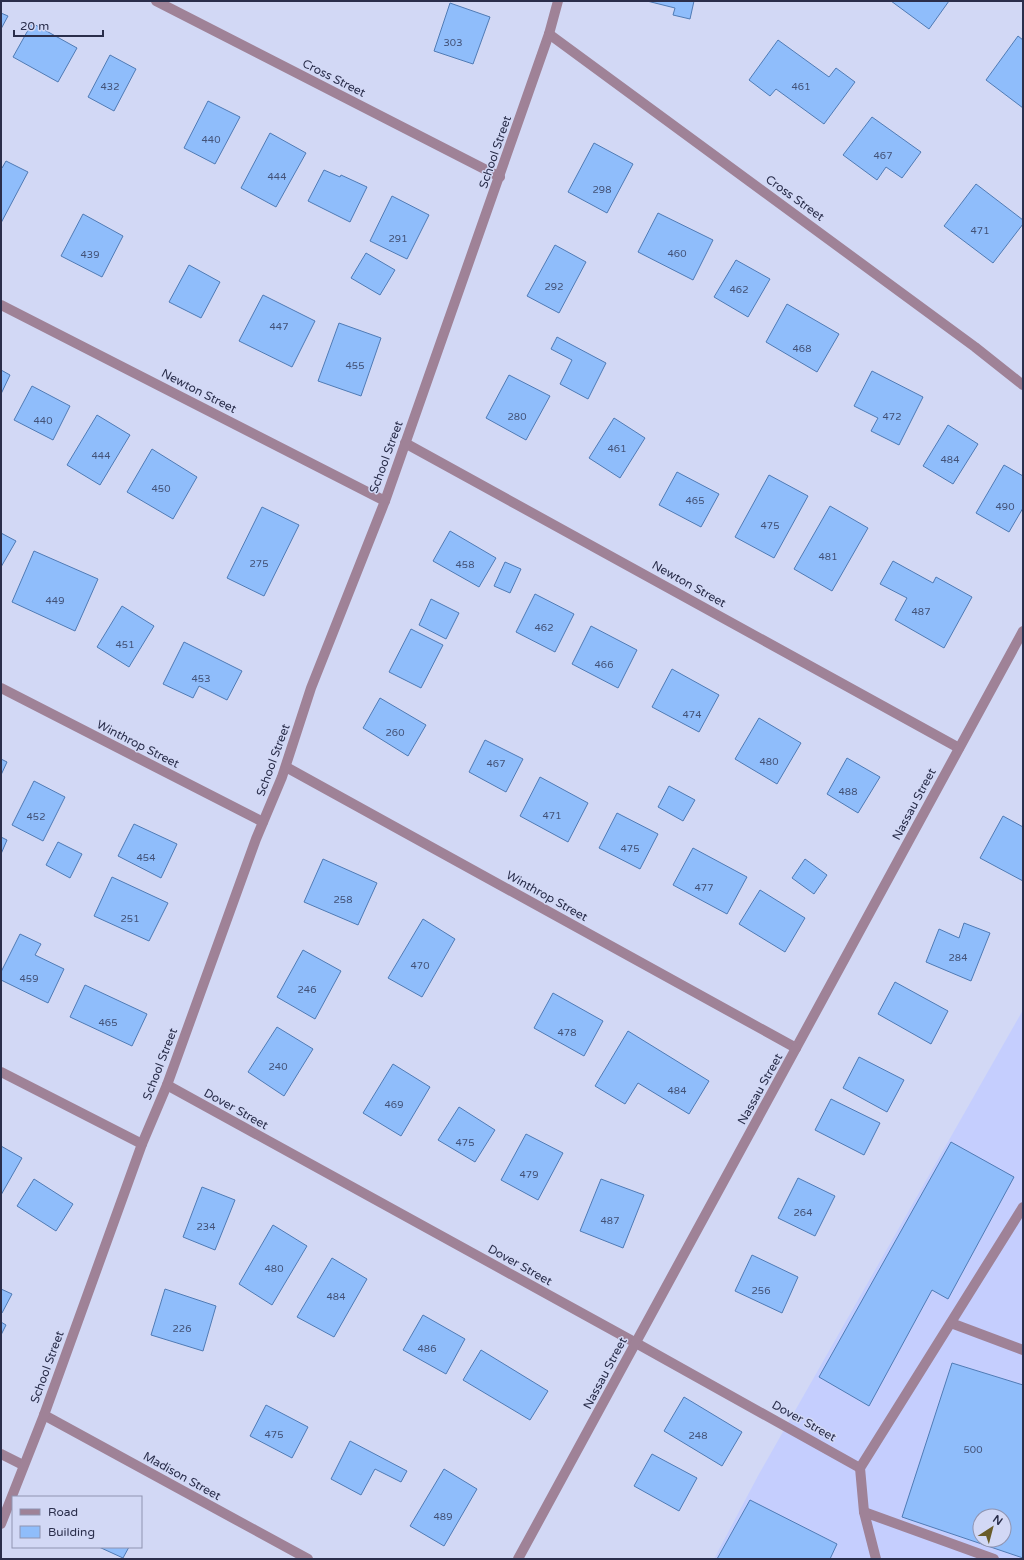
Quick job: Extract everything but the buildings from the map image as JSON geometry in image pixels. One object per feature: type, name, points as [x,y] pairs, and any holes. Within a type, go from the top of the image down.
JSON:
[{"type":"street","name":"Cross Street","points":[[156,1],[500,177]]},
{"type":"street","name":"School Street","points":[[1,1524],[44,1415],[142,1144],[167,1085],[263,822],[286,767],[311,688],[385,501],[550,34],[558,1]]},
{"type":"street","name":"Cross Street","points":[[550,34],[1023,384]]},
{"type":"street","name":"Newton Street","points":[[1,305],[385,501]]},
{"type":"street","name":"Newton Street","points":[[405,443],[959,748]]},
{"type":"street","name":"Nassau Street","points":[[518,1559],[1023,631]]},
{"type":"street","name":"Winthrop Street","points":[[1,688],[263,822]]},
{"type":"street","name":"Winthrop Street","points":[[286,767],[796,1048]]},
{"type":"street","points":[[1,1072],[142,1144]]},
{"type":"street","name":"Dover Street","points":[[167,1085],[860,1468]]},
{"type":"street","points":[[876,1559],[864,1512],[860,1468],[1023,1207]]},
{"type":"street","points":[[951,1322],[1023,1350]]},
{"type":"street","name":"Madison Street","points":[[44,1415],[308,1559]]},
{"type":"street","points":[[1,1454],[23,1465]]},
{"type":"street","points":[[864,1512],[994,1559]]},
{"type":"shaded area","points":[[1023,1010],[1023,1559],[714,1559],[759,1474]]}]
